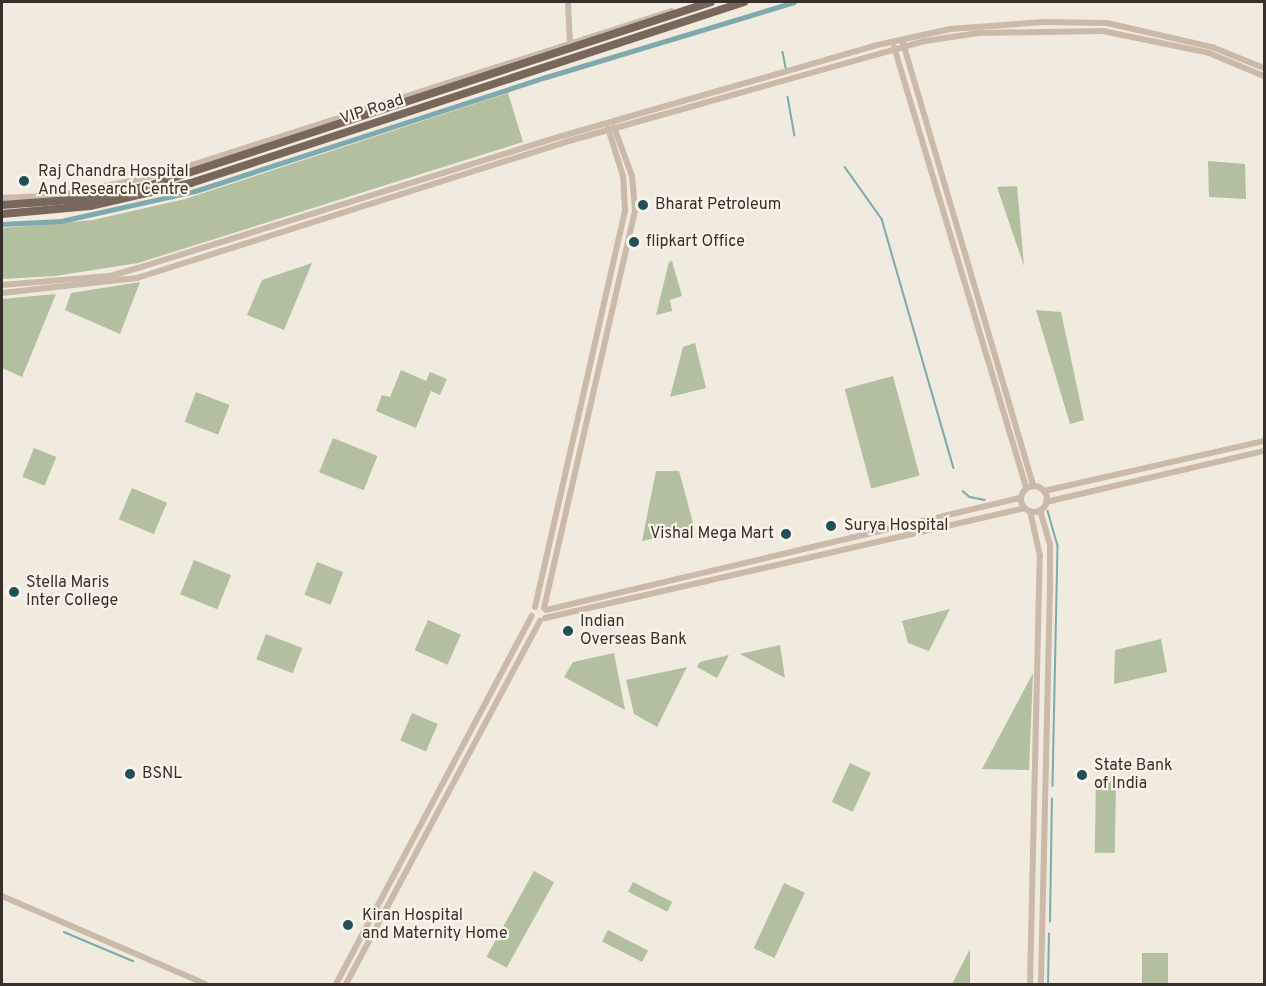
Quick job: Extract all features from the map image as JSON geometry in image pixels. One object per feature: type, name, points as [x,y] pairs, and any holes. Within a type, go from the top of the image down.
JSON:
[{"type":"main road","name":"VIP Road","points":[[2,204],[85,199],[148,186],[390,109],[570,44],[711,2]]},
{"type":"main road","name":"VIP Road","points":[[2,214],[90,206],[190,183],[744,2]]},
{"type":"street","points":[[567,2],[570,44]]},
{"type":"street","name":"VIP Road","points":[[2,198],[64,195],[168,173],[703,2]]},
{"type":"street","points":[[2,285],[110,276],[608,126],[893,45],[976,26],[1107,23],[1212,47],[1264,68]]},
{"type":"street","points":[[903,43],[978,33],[1103,31],[1209,53],[1264,76]]},
{"type":"street","points":[[903,43],[1030,487]]},
{"type":"street","points":[[2,293],[137,278],[608,126],[615,128],[893,45]]},
{"type":"street","points":[[893,45],[1030,487]]},
{"type":"street","points":[[336,984],[535,607],[625,211],[623,176],[608,126]]},
{"type":"street","points":[[346,984],[542,620],[635,210],[632,176],[615,128]]},
{"type":"street","points":[[1030,487],[1044,491],[1264,441]]},
{"type":"street","points":[[1040,510],[1046,502],[1264,451]]},
{"type":"street","points":[[535,607],[545,609],[1021,498],[1030,487]]},
{"type":"street","points":[[1044,491],[1046,502]]},
{"type":"street","points":[[1021,498],[1028,509],[1040,556],[1030,984]]},
{"type":"street","points":[[532,616],[542,620],[1028,509],[1040,510]]},
{"type":"street","points":[[1040,510],[1050,550],[1041,984]]},
{"type":"street","points":[[2,896],[205,984]]},
{"type":"green space","points":[[508,93],[523,142],[138,263],[55,276],[2,279],[2,228],[93,220],[185,199]]},
{"type":"green space","points":[[1208,161],[1245,164],[1246,199],[1209,197]]},
{"type":"green space","points":[[1017,186],[1024,266],[997,187]]},
{"type":"green space","points":[[672,261],[682,296],[670,300],[672,311],[656,315],[669,262]]},
{"type":"green space","points":[[312,263],[284,330],[247,315],[262,280]]},
{"type":"green space","points":[[140,282],[120,334],[65,310],[71,293]]},
{"type":"green space","points":[[56,294],[22,377],[2,368],[2,299]]},
{"type":"green space","points":[[1036,310],[1061,312],[1084,420],[1070,424]]},
{"type":"green space","points":[[695,343],[706,388],[670,397],[683,347]]},
{"type":"green space","points":[[401,370],[426,381],[430,372],[447,379],[440,395],[431,391],[416,428],[376,411],[382,395],[390,397]]},
{"type":"green space","points":[[893,376],[920,475],[871,488],[845,389]]},
{"type":"green space","points":[[196,392],[230,405],[218,435],[185,422]]},
{"type":"green space","points":[[333,438],[378,456],[364,490],[319,472]]},
{"type":"green space","points":[[34,448],[56,457],[45,486],[22,477]]},
{"type":"green space","points":[[656,471],[679,471],[695,530],[642,541]]},
{"type":"green space","points":[[132,488],[167,503],[154,534],[119,519]]},
{"type":"green space","points":[[194,560],[231,575],[217,609],[180,594]]},
{"type":"green space","points":[[317,562],[343,572],[331,605],[304,595]]},
{"type":"green space","points":[[950,609],[929,651],[908,643],[902,621]]},
{"type":"green space","points":[[428,620],[461,635],[447,665],[415,650]]},
{"type":"green space","points":[[266,634],[302,648],[293,673],[256,659]]},
{"type":"green space","points":[[1161,639],[1167,672],[1114,684],[1115,650]]},
{"type":"green space","points":[[780,645],[785,678],[740,654]]},
{"type":"green space","points":[[614,653],[625,710],[564,677],[573,662]]},
{"type":"green space","points":[[729,655],[717,678],[697,667],[700,662]]},
{"type":"green space","points":[[687,667],[657,727],[634,714],[626,680]]},
{"type":"green space","points":[[1033,673],[1029,770],[982,769]]},
{"type":"green space","points":[[412,713],[438,724],[426,752],[400,741]]},
{"type":"green space","points":[[850,763],[871,773],[853,812],[832,802]]},
{"type":"green space","points":[[1096,781],[1116,781],[1115,853],[1095,853]]},
{"type":"green space","points":[[534,871],[554,882],[507,968],[486,957]]},
{"type":"green space","points":[[633,882],[672,902],[667,912],[628,892]]},
{"type":"green space","points":[[784,883],[805,893],[774,958],[754,948]]},
{"type":"green space","points":[[608,930],[648,950],[642,962],[602,942]]},
{"type":"green space","points":[[970,949],[970,984],[952,984]]},
{"type":"green space","points":[[1142,953],[1168,953],[1168,984],[1142,984]]},
{"type":"waterway","points":[[2,224],[61,221],[195,191],[546,77],[794,2]]},
{"type":"waterway","points":[[783,52],[786,68]]},
{"type":"waterway","points":[[788,97],[795,135]]},
{"type":"waterway","points":[[845,167],[882,219],[954,468]]},
{"type":"waterway","points":[[963,491],[970,497],[985,500]]},
{"type":"waterway","points":[[1048,511],[1058,546],[1053,786]]},
{"type":"waterway","points":[[1050,922],[1052,799]]},
{"type":"waterway","points":[[64,932],[133,961]]},
{"type":"waterway","points":[[1048,984],[1049,934]]},
{"type":"place","name":"Raj Chandra Hospital And Research Centre","points":[[24,181]]},
{"type":"place","name":"Bharat Petroleum","points":[[643,205]]},
{"type":"place","name":"flipkart Office","points":[[634,242]]},
{"type":"place","name":"Surya Hospital","points":[[831,526]]},
{"type":"place","name":"Vishal Mega Mart","points":[[786,534]]},
{"type":"place","name":"Stella Maris Inter College","points":[[14,592]]},
{"type":"place","name":"Indian Overseas Bank","points":[[568,631]]},
{"type":"place","name":"BSNL","points":[[130,774]]},
{"type":"place","name":"State Bank of India","points":[[1082,775]]},
{"type":"place","name":"Kiran Hospital and Maternity Home","points":[[348,925]]}]
